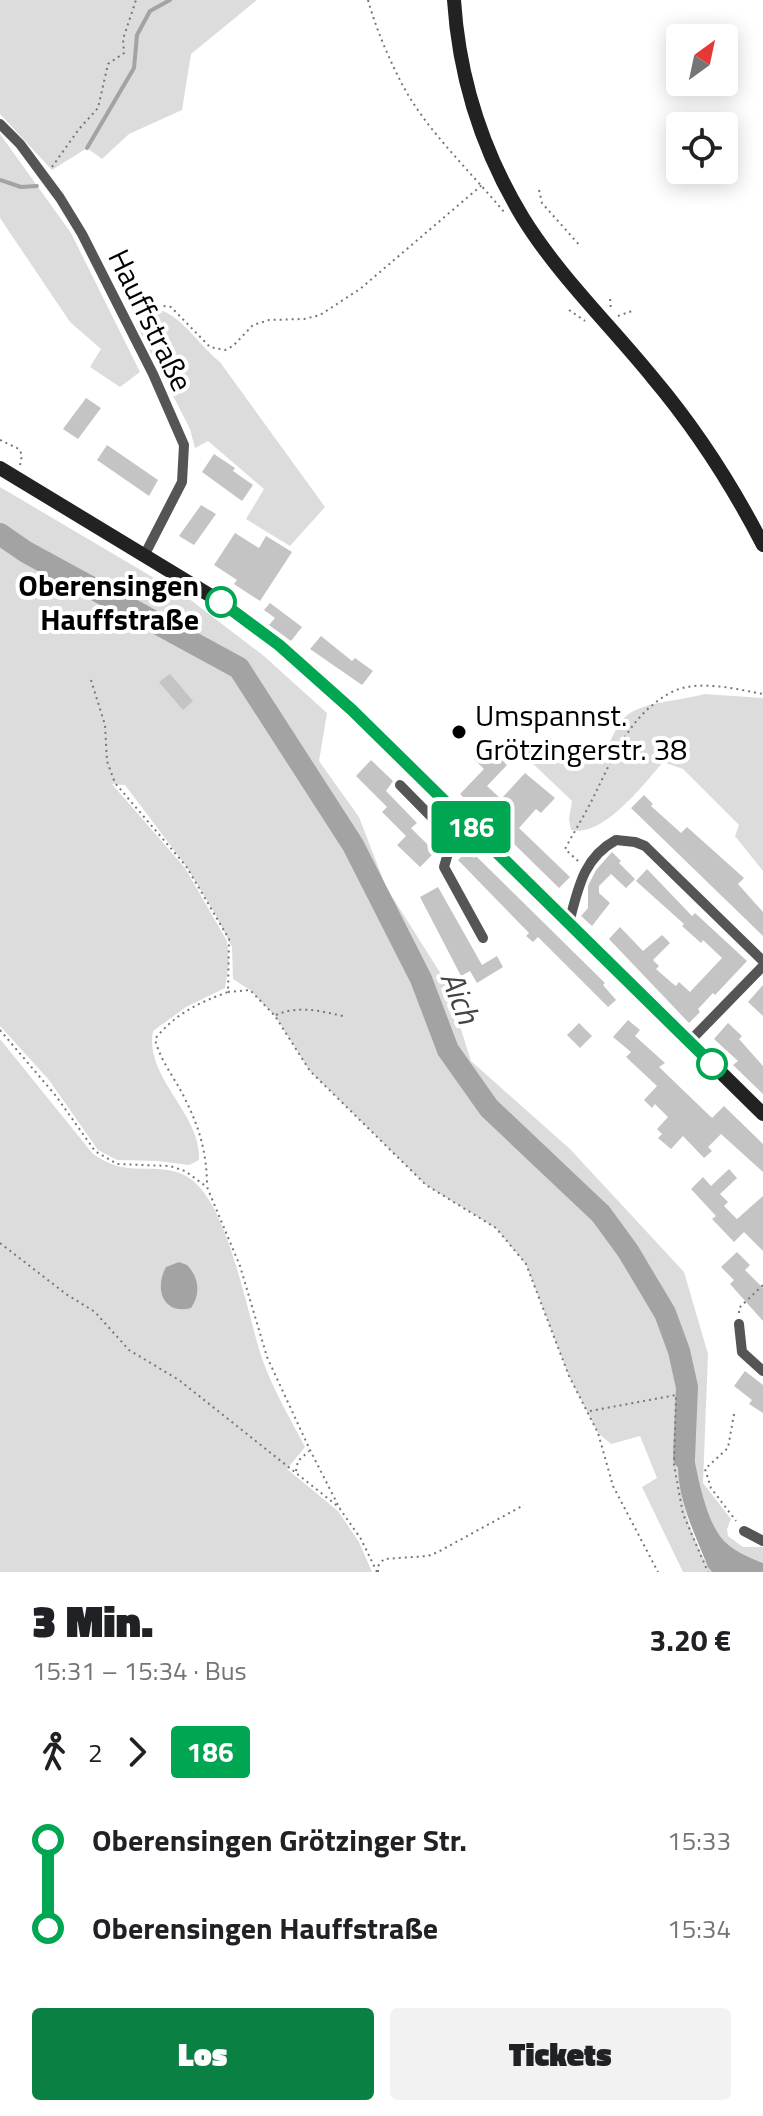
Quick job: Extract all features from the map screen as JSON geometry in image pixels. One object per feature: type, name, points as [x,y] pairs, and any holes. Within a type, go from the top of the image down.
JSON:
[{"type":"main road","points":[[454,0],[458,44],[474,110],[488,148],[522,215],[568,277],[689,423],[720,468],[763,545]]},
{"type":"main road","points":[[0,468],[145,554],[250,623],[311,671],[763,1114]]},
{"type":"street","name":"Hauffstraße","points":[[0,124],[20,144],[82,234],[184,445],[182,482],[145,554]]},
{"type":"street","points":[[400,785],[456,842]]},
{"type":"street","points":[[472,828],[456,842],[445,859],[444,867],[483,938]]},
{"type":"street","points":[[569,923],[585,868],[607,845],[616,840],[645,846],[763,964],[689,1042]]},
{"type":"street","points":[[739,1324],[742,1352],[763,1371]]},
{"type":"street","points":[[744,1531],[763,1541]]},
{"type":"path","points":[[45,178],[79,129],[98,108],[108,64],[124,53],[123,39],[136,0]]},
{"type":"path","points":[[368,0],[404,88],[452,154],[509,219]]},
{"type":"path","points":[[127,323],[157,305],[171,307],[210,347],[225,350],[253,325],[269,320],[304,319],[320,315],[360,289],[482,185]]},
{"type":"path","points":[[539,190],[542,203],[581,247]]},
{"type":"path","points":[[610,299],[611,315],[632,311]]},
{"type":"path","points":[[0,440],[19,449],[22,455],[21,481]]},
{"type":"path","points":[[91,680],[105,725],[107,761],[115,783],[186,866],[229,939],[228,992]]},
{"type":"path","points":[[585,868],[565,849],[622,738],[648,710],[673,691],[696,687],[737,688],[763,694]]},
{"type":"path","points":[[378,1572],[361,1539],[340,1509],[267,1357],[240,1266],[207,1187],[206,1153],[200,1132],[185,1099],[159,1057],[155,1039],[165,1026],[193,1005],[228,992],[250,990],[275,1016],[318,1078],[426,1185],[496,1228],[526,1264],[569,1376],[589,1411],[613,1486],[658,1572]]},
{"type":"path","points":[[275,1016],[289,1010],[315,1010],[343,1016]]},
{"type":"path","points":[[0,1030],[56,1096],[95,1151],[117,1164],[170,1166],[185,1171],[207,1187]]},
{"type":"path","points":[[0,1243],[66,1294],[95,1312],[129,1350],[179,1380],[340,1509]]},
{"type":"path","points":[[739,1324],[739,1308],[763,1285]]},
{"type":"path","points":[[589,1411],[676,1395],[674,1465],[683,1514],[708,1572]]},
{"type":"path","points":[[734,1414],[728,1448],[705,1469],[711,1488],[744,1531]]},
{"type":"path","points":[[297,1473],[298,1461],[310,1450]]},
{"type":"path","points":[[378,1572],[378,1566],[384,1559],[428,1556],[524,1505]]},
{"type":"shaded area","points":[[0,0],[257,0],[191,54],[182,110],[129,134],[102,159],[87,148],[52,170],[0,114]]},
{"type":"shaded area","points":[[0,134],[71,233],[140,372],[120,387],[90,367],[101,349],[70,322],[0,218]]},
{"type":"shaded area","points":[[161,310],[177,320],[220,362],[325,507],[290,546],[246,519],[264,489],[208,441],[195,448],[190,429],[136,324]]},
{"type":"shaded area","points":[[0,487],[188,598],[264,656],[327,713],[319,761],[359,817],[386,887],[446,982],[471,1061],[570,1149],[684,1272],[708,1354],[703,1483],[731,1519],[728,1536],[743,1547],[763,1547],[763,1563],[729,1545],[714,1526],[700,1486],[690,1432],[685,1431],[678,1458],[680,1489],[693,1534],[712,1572],[683,1572],[642,1487],[657,1478],[640,1436],[611,1444],[598,1433],[569,1376],[526,1264],[496,1228],[426,1185],[310,1071],[275,1016],[250,990],[233,979],[232,947],[214,912],[186,866],[125,785],[112,784],[185,868],[227,941],[229,963],[225,988],[186,1007],[153,1031],[157,1065],[192,1127],[198,1143],[199,1160],[189,1165],[117,1160],[98,1150],[49,1080],[0,1026]]},
{"type":"shaded area","points":[[704,694],[763,698],[763,871],[735,836],[739,825],[683,769],[663,762],[609,818],[596,826],[571,830],[572,801],[507,739],[603,756],[619,725],[632,712]]},
{"type":"shaded area","points":[[0,1039],[93,1154],[118,1166],[175,1172],[186,1176],[201,1189],[225,1233],[264,1364],[305,1447],[287,1469],[338,1511],[359,1542],[372,1572],[0,1572]]},
{"type":"shaded area","points":[[179,1262],[187,1265],[196,1280],[196,1297],[191,1308],[174,1308],[161,1291],[166,1267]]},
{"type":"shaded area","points":[[684,1431],[690,1431],[700,1485],[714,1526],[729,1545],[763,1563],[763,1572],[712,1572],[708,1567],[680,1490],[678,1459]]},
{"type":"building","points":[[86,398],[101,408],[78,439],[63,429]]},
{"type":"building","points":[[107,445],[158,480],[149,496],[97,460]]},
{"type":"building","points":[[214,454],[253,485],[242,501],[202,472]]},
{"type":"building","points":[[201,505],[216,514],[194,545],[179,536]]},
{"type":"building","points":[[235,533],[259,548],[266,536],[292,552],[260,601],[234,584],[237,580],[214,565]]},
{"type":"building","points":[[270,603],[302,627],[291,641],[269,625],[275,618],[264,610]]},
{"type":"building","points":[[321,636],[352,661],[355,658],[373,671],[362,685],[310,649]]},
{"type":"building","points":[[170,674],[193,701],[183,710],[159,682]]},
{"type":"building","points":[[487,745],[507,765],[487,786],[501,799],[525,773],[555,798],[541,813],[536,809],[519,828],[570,877],[559,888],[512,842],[509,845],[498,835],[503,830],[460,794],[484,769],[474,759]]},
{"type":"building","points":[[371,760],[393,781],[386,791],[417,823],[411,828],[435,852],[420,867],[397,845],[406,836],[382,812],[387,807],[356,776]]},
{"type":"building","points":[[644,795],[653,804],[651,806],[681,833],[687,827],[744,878],[738,884],[763,912],[763,936],[631,808]]},
{"type":"building","points":[[467,851],[474,858],[476,856],[605,983],[603,985],[616,1000],[608,1007],[538,937],[533,942],[526,936],[529,933],[458,860]]},
{"type":"building","points":[[612,852],[635,879],[626,888],[611,874],[599,886],[599,893],[610,903],[592,926],[581,916],[588,908],[588,886],[596,870]]},
{"type":"building","points":[[647,869],[692,916],[695,913],[747,961],[698,1009],[700,1012],[689,1023],[609,939],[620,927],[643,951],[662,935],[670,943],[653,960],[659,966],[656,969],[676,986],[679,982],[690,992],[722,958],[682,926],[684,924],[636,881]]},
{"type":"building","points":[[438,887],[482,965],[497,956],[503,967],[477,983],[470,971],[461,976],[420,897]]},
{"type":"building","points":[[763,985],[763,1016],[748,1002]]},
{"type":"building","points":[[628,1020],[640,1030],[635,1036],[665,1063],[659,1067],[712,1118],[724,1106],[763,1144],[763,1172],[721,1134],[708,1147],[712,1151],[704,1158],[683,1136],[671,1149],[658,1138],[662,1134],[657,1129],[668,1117],[655,1104],[652,1108],[644,1100],[657,1086],[626,1057],[631,1052],[613,1037]]},
{"type":"building","points":[[579,1023],[592,1036],[580,1048],[567,1035]]},
{"type":"building","points":[[728,1023],[742,1036],[739,1039],[763,1066],[763,1094],[733,1065],[738,1061],[714,1039]]},
{"type":"building","points":[[729,1169],[737,1178],[720,1194],[728,1202],[724,1206],[737,1219],[763,1196],[763,1251],[744,1232],[734,1242],[712,1219],[716,1216],[691,1189],[703,1177],[711,1186]]},
{"type":"building","points":[[737,1252],[750,1265],[745,1270],[763,1288],[763,1321],[730,1284],[734,1280],[721,1267]]},
{"type":"building","points":[[745,1371],[763,1385],[763,1413],[749,1404],[752,1400],[734,1386]]},
{"type":"waterway","points":[[87,148],[134,68],[137,35],[150,11],[170,0]]},
{"type":"waterway","points":[[0,180],[21,187],[37,186]]},
{"type":"waterway","name":"Aich","points":[[0,534],[26,552],[239,668],[353,845],[421,979],[448,1050],[489,1108],[601,1214],[628,1251],[665,1313],[679,1351],[687,1387],[684,1458]]},
{"type":"bus line","name":"186","points":[[221,602],[311,671],[712,1064]]},
{"type":"place","name":"Oberensingen Hauffstraße","points":[[221,602]]},
{"type":"place","name":"Umspannst. Grötzingerstr. 38","points":[[459,732]]}]
